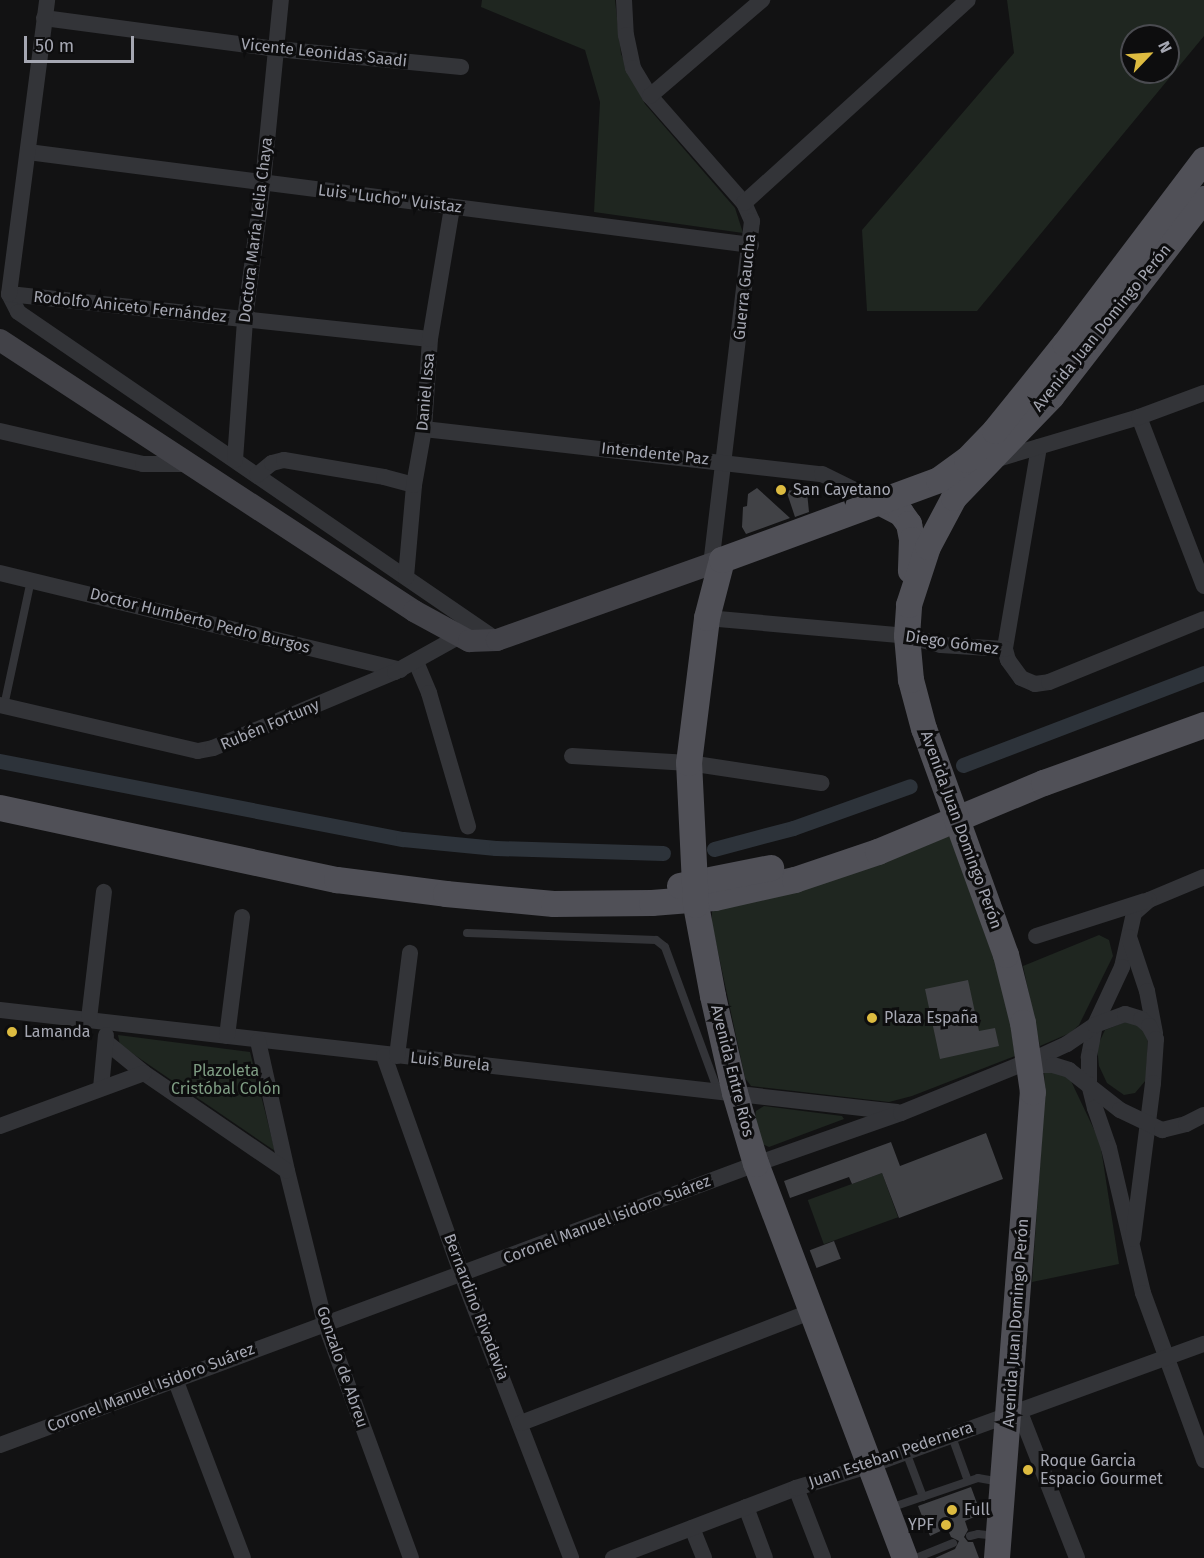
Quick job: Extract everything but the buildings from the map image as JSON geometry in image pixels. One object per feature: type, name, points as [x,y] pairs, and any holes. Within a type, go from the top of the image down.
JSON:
[{"type":"main road","name":"Avenida Juan Domingo Perón","points":[[716,562],[939,480],[967,460],[994,431],[1065,344],[1204,160]]},
{"type":"main road","name":"Avenida Juan Domingo Perón","points":[[998,1547],[1003,1483],[1014,1411],[1033,1092],[1023,1023],[1006,955],[921,719],[911,680],[908,636],[909,605],[935,532],[954,498],[1052,396],[1204,199]]},
{"type":"main road","points":[[0,340],[414,611],[458,637],[483,642],[497,640],[716,562]]},
{"type":"main road","points":[[879,502],[901,513],[912,531],[909,605]]},
{"type":"main road","name":"Avenida Entre Ríos","points":[[716,562],[689,763],[696,892],[726,1092],[813,1311],[868,1466],[905,1558]]},
{"type":"main road","points":[[1,806],[337,880],[554,904],[615,905],[696,892],[716,898],[795,879],[878,852],[955,812],[1204,717]]},
{"type":"main road","points":[[955,812],[1044,783],[1204,725]]},
{"type":"street","points":[[47,0],[9,294],[18,312],[497,640]]},
{"type":"street","name":"Doctora María Lelia Chaya","points":[[235,460],[245,318],[263,182],[281,0]]},
{"type":"street","points":[[624,0],[626,35],[633,68],[650,96],[744,203],[968,0]]},
{"type":"street","points":[[650,96],[762,0]]},
{"type":"street","name":"Vicente Leonidas Saadi","points":[[44,18],[277,49],[462,67]]},
{"type":"street","name":"Luis \"Lucho\" Vuistaz","points":[[28,152],[751,245]]},
{"type":"street","name":"Guerra Gaucha","points":[[716,562],[724,462],[751,245],[752,221],[744,203]]},
{"type":"street","name":"Daniel Issa","points":[[406,577],[414,484],[424,429],[430,339],[452,207]]},
{"type":"street","name":"Rodolfo Aniceto Fernández","points":[[9,294],[430,339]]},
{"type":"street","points":[[988,462],[1139,417],[1204,393]]},
{"type":"street","points":[[1139,417],[1204,586]]},
{"type":"street","name":"Intendente Paz","points":[[424,429],[822,474],[879,502]]},
{"type":"street","points":[[0,431],[143,464],[188,464]]},
{"type":"street","points":[[1005,649],[1039,447]]},
{"type":"street","points":[[257,475],[272,463],[284,460],[414,484]]},
{"type":"street","name":"Doctor Humberto Pedro Burgos","points":[[0,573],[400,670]]},
{"type":"street","name":"Diego Gómez","points":[[707,618],[908,636],[941,645],[1005,649],[1008,660],[1021,678],[1035,684],[1048,682],[1204,619]]},
{"type":"street","name":"Rubén Fortuny","points":[[2,706],[198,751],[213,748],[400,670],[458,637]]},
{"type":"street","points":[[416,662],[429,693],[468,826]]},
{"type":"street","points":[[572,756],[689,763],[822,783]]},
{"type":"street","points":[[1036,936],[1149,900],[1204,877]]},
{"type":"street","points":[[89,1019],[104,892]]},
{"type":"street","points":[[1149,900],[1134,913],[1122,967],[1095,1025],[1089,1057],[1089,1084],[1108,1148],[1143,1293],[1204,1460]]},
{"type":"street","points":[[226,1036],[242,917]]},
{"type":"street","points":[[1128,933],[1147,991],[1156,1039],[1148,1125],[1131,1250]]},
{"type":"street","name":"Bernardino Rivadavia","points":[[410,953],[391,1056],[462,1275],[521,1423],[571,1558]]},
{"type":"street","name":"Luis Burela","points":[[0,1011],[89,1019],[258,1041],[901,1113]]},
{"type":"street","points":[[1019,1065],[1067,1044],[1095,1025],[1125,1014],[1141,1018],[1149,1026],[1156,1039]]},
{"type":"street","points":[[101,1088],[106,1022]]},
{"type":"street","name":"Gonzalo de Abreu","points":[[258,1041],[286,1171],[325,1323],[411,1558]]},
{"type":"street","points":[[106,1042],[144,1073],[286,1171]]},
{"type":"street","name":"Coronel Manuel Isidoro Suárez","points":[[0,1445],[756,1164],[901,1113],[1019,1065],[1053,1065],[1069,1070],[1114,1106],[1162,1130],[1186,1124],[1204,1115]]},
{"type":"street","points":[[0,1126],[144,1073]]},
{"type":"street","points":[[521,1423],[813,1311]]},
{"type":"street","name":"Juan Esteban Pedernera","points":[[613,1558],[647,1552],[693,1528],[796,1488],[868,1466],[1014,1411],[1204,1344]]},
{"type":"street","points":[[175,1379],[243,1558]]},
{"type":"street","points":[[1014,1411],[1077,1558]]},
{"type":"street","points":[[796,1488],[823,1558]]},
{"type":"street","points":[[746,1507],[765,1558]]},
{"type":"street","points":[[693,1528],[704,1558]]},
{"type":"lane","points":[[2,706],[31,580]]},
{"type":"lane","points":[[467,933],[656,940],[665,947],[726,1092]]},
{"type":"lane","points":[[951,1434],[968,1481]]},
{"type":"lane","points":[[906,1452],[923,1497]]},
{"type":"lane","points":[[887,1509],[978,1478],[1003,1483]]},
{"type":"lane","points":[[970,1536],[978,1534],[998,1547]]},
{"type":"lane","points":[[916,1558],[942,1551],[953,1544]]},
{"type":"green space","points":[[482,0],[615,0],[621,54],[645,104],[735,208],[743,233],[594,212],[600,102],[585,50],[481,7]]},
{"type":"green space","points":[[1007,0],[1204,0],[1204,36],[1180,65],[1180,24],[1120,24],[1120,84],[1164,84],[977,311],[867,311],[862,230],[1014,53]]},
{"type":"green space","points":[[946,835],[950,837],[995,962],[1008,1008],[1015,1056],[912,1096],[889,1102],[751,1086],[745,1078],[712,924],[712,912],[716,908]]},
{"type":"green space","points":[[1099,935],[1109,940],[1113,956],[1079,1025],[1070,1033],[1040,1046],[1023,966]]},
{"type":"green space","points":[[1128,1021],[1137,1023],[1148,1036],[1146,1080],[1135,1093],[1124,1095],[1107,1083],[1099,1066],[1097,1047],[1105,1030]]},
{"type":"green space","name":"Plazoleta Cristóbal Colón","points":[[118,1035],[250,1052],[275,1151],[120,1045]]},
{"type":"green space","points":[[1044,1070],[1057,1071],[1071,1081],[1100,1142],[1119,1264],[1032,1282],[1045,1092]]},
{"type":"green space","points":[[764,1106],[842,1116],[844,1119],[769,1147],[762,1144],[755,1117],[756,1111]]},
{"type":"green space","points":[[882,1173],[898,1217],[824,1244],[808,1200]]},
{"type":"waterway","points":[[963,765],[1204,673]]},
{"type":"waterway","points":[[0,761],[403,839],[496,848],[663,853]]},
{"type":"waterway","points":[[714,849],[793,828],[910,786]]},
{"type":"place","name":"San Cayetano","points":[[781,490]]},
{"type":"place","name":"Plaza España","points":[[872,1018]]},
{"type":"place","name":"Lamanda","points":[[12,1032]]},
{"type":"place","name":"Roque Garcia Espacio Gourmet","points":[[1028,1470]]},
{"type":"place","name":"Full","points":[[952,1510]]},
{"type":"place","name":"YPF","points":[[946,1525]]}]
